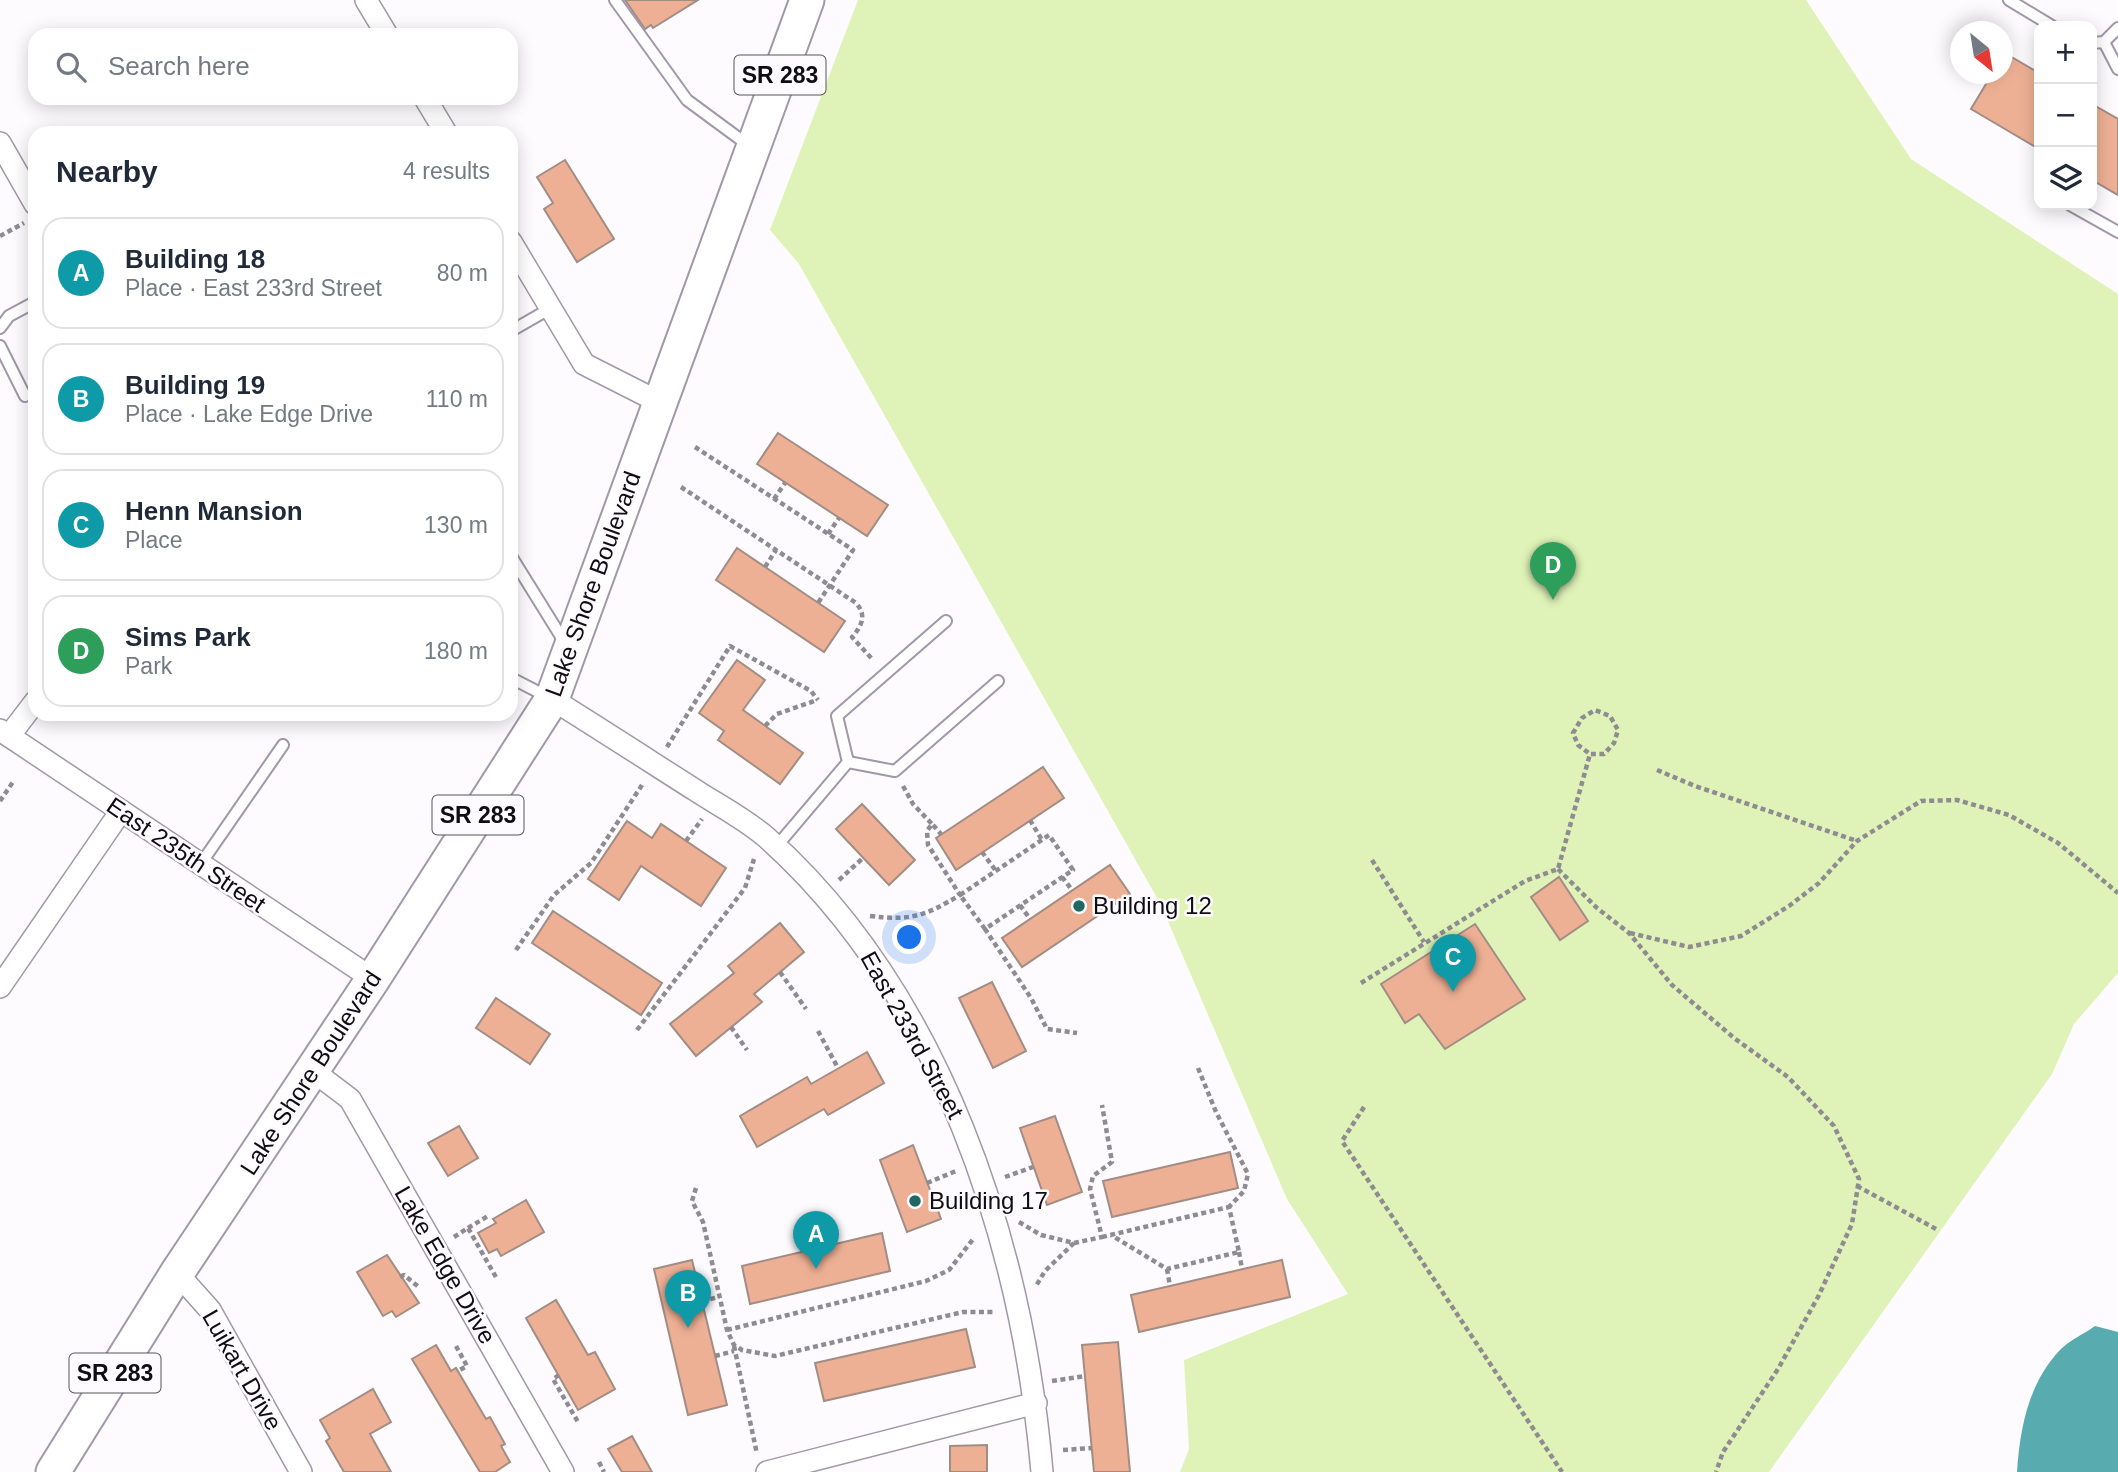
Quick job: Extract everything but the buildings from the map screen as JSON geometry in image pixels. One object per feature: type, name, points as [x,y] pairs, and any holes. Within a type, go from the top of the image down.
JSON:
[{"type":"main road","name":"Lake Shore Boulevard","points":[[53,1472],[177,1273],[313,1071],[552,699],[807,0]]},
{"type":"street","points":[[366,0],[383,28]]},
{"type":"street","points":[[429,105],[442,126]]},
{"type":"street","points":[[0,143],[28,192]]},
{"type":"street","points":[[518,254],[584,365],[659,402]]},
{"type":"street","name":"East 233rd Street","points":[[552,699],[764,835],[813,884],[877,966],[959,1117],[980,1171],[1007,1256],[1036,1403],[1042,1472]]},
{"type":"street","points":[[4,733],[28,709]]},
{"type":"street","name":"East 235th Street","points":[[4,733],[373,979]]},
{"type":"street","points":[[0,987],[121,811]]},
{"type":"street","name":"Lake Edge Drive","points":[[313,1071],[350,1099],[563,1472]]},
{"type":"street","name":"Luikart Drive","points":[[177,1273],[210,1310],[301,1472]]},
{"type":"street","points":[[762,1465],[1036,1403]]},
{"type":"lane","points":[[615,0],[687,100],[753,149]]},
{"type":"lane","points":[[2008,0],[2044,21]]},
{"type":"lane","points":[[2097,43],[2104,42],[2118,28]]},
{"type":"lane","points":[[2104,42],[2118,69]]},
{"type":"lane","points":[[2079,210],[2118,232]]},
{"type":"lane","points":[[0,328],[9,316],[28,306]]},
{"type":"lane","points":[[518,327],[551,308]]},
{"type":"lane","points":[[0,346],[26,396]]},
{"type":"lane","points":[[518,567],[570,650]]},
{"type":"lane","points":[[848,762],[837,716],[946,621]]},
{"type":"lane","points":[[848,762],[895,771],[998,681]]},
{"type":"lane","points":[[518,682],[552,699]]},
{"type":"lane","points":[[200,865],[283,744]]},
{"type":"lane","points":[[776,847],[848,762]]},
{"type":"path","points":[[0,236],[24,223]]},
{"type":"path","points":[[695,447],[853,550],[818,603]]},
{"type":"path","points":[[774,499],[785,483]]},
{"type":"path","points":[[681,487],[860,607],[863,621],[852,637],[886,673]]},
{"type":"path","points":[[828,534],[839,518]]},
{"type":"path","points":[[765,567],[776,550]]},
{"type":"path","points":[[666,748],[730,646],[811,691],[837,716]]},
{"type":"path","points":[[765,726],[777,714],[818,700]]},
{"type":"path","points":[[1595,710],[1610,716],[1618,730],[1614,743],[1604,754],[1590,754],[1578,745],[1573,733],[1582,718],[1595,710]]},
{"type":"path","points":[[1558,869],[1590,754]]},
{"type":"path","points":[[1657,770],[1695,786],[1857,841]]},
{"type":"path","points":[[895,771],[913,804],[941,834]]},
{"type":"path","points":[[516,950],[554,895],[584,870],[645,780]]},
{"type":"path","points":[[0,801],[13,782]]},
{"type":"path","points":[[1629,933],[1689,947],[1741,936],[1819,883],[1857,841],[1922,801],[1957,800],[2009,815],[2058,843],[2118,893]]},
{"type":"path","points":[[687,841],[703,818]]},
{"type":"path","points":[[1030,820],[1042,840]]},
{"type":"path","points":[[932,824],[927,831],[928,845],[1021,981],[1047,1029],[1077,1033]]},
{"type":"path","points":[[866,915],[897,919],[924,916],[1049,835],[1073,870],[985,929]]},
{"type":"path","points":[[601,847],[607,851]]},
{"type":"path","points":[[982,852],[996,871]]},
{"type":"path","points":[[637,1030],[745,888],[755,855]]},
{"type":"path","points":[[838,880],[863,858]]},
{"type":"path","points":[[1372,860],[1424,942]]},
{"type":"path","points":[[1558,869],[1597,908],[1629,933],[1672,985],[1734,1038],[1788,1077],[1834,1126],[1859,1179],[1852,1224],[1818,1297],[1778,1369],[1723,1452],[1716,1472]]},
{"type":"path","points":[[1361,983],[1525,881],[1558,869]]},
{"type":"path","points":[[1062,877],[1072,890]]},
{"type":"path","points":[[1020,905],[1030,919]]},
{"type":"path","points":[[779,972],[806,1009]]},
{"type":"path","points":[[731,1027],[747,1050]]},
{"type":"path","points":[[818,1031],[838,1068]]},
{"type":"path","points":[[1016,1220],[1041,1235],[1074,1243],[1229,1207],[1244,1191],[1248,1174],[1216,1112],[1198,1068]]},
{"type":"path","points":[[1102,1105],[1112,1162],[1093,1176],[1090,1189],[1102,1237]]},
{"type":"path","points":[[1364,1107],[1342,1140],[1562,1472]]},
{"type":"path","points":[[1002,1179],[1034,1167]]},
{"type":"path","points":[[927,1182],[960,1170]]},
{"type":"path","points":[[1857,1186],[1936,1229]]},
{"type":"path","points":[[696,1188],[692,1201],[703,1222],[727,1331],[734,1348],[762,1465]]},
{"type":"path","points":[[1229,1207],[1242,1269]]},
{"type":"path","points":[[435,1247],[488,1216]]},
{"type":"path","points":[[468,1228],[497,1279]]},
{"type":"path","points":[[727,1331],[912,1287],[939,1276],[959,1261],[980,1228]]},
{"type":"path","points":[[1111,1235],[1167,1269],[1239,1252]]},
{"type":"path","points":[[1034,1290],[1045,1271],[1074,1243]]},
{"type":"path","points":[[1167,1269],[1170,1286]]},
{"type":"path","points":[[400,1277],[404,1275],[420,1288]]},
{"type":"path","points":[[702,1301],[719,1297]]},
{"type":"path","points":[[715,1356],[734,1348],[753,1354],[775,1356],[976,1309],[1002,1314]]},
{"type":"path","points":[[456,1346],[467,1366],[458,1371]]},
{"type":"path","points":[[559,1375],[553,1379],[578,1422]]},
{"type":"path","points":[[1052,1381],[1085,1376]]},
{"type":"path","points":[[1058,1451],[1092,1448]]},
{"type":"path","points":[[599,1462],[604,1472]]},
{"type":"green space","points":[[858,0],[1806,0],[1911,159],[2118,294],[2118,973],[2074,1024],[2052,1074],[1769,1472],[1180,1472],[1189,1449],[1184,1360],[1348,1294],[1287,1199],[1161,905],[799,264],[770,230]]},
{"type":"water","points":[[2095,1326],[2118,1332],[2118,1472],[2017,1472],[2023,1423],[2040,1378],[2063,1347]]},
{"type":"place","name":"Sims Park","points":[[1553,600]]},
{"type":"place","name":"Building 12","points":[[1079,906]]},
{"type":"place","name":"Henn Mansion","points":[[1453,992]]},
{"type":"place","name":"Building 17","points":[[915,1201]]},
{"type":"place","name":"Building 18","points":[[816,1269]]},
{"type":"place","name":"Building 19","points":[[688,1328]]}]
